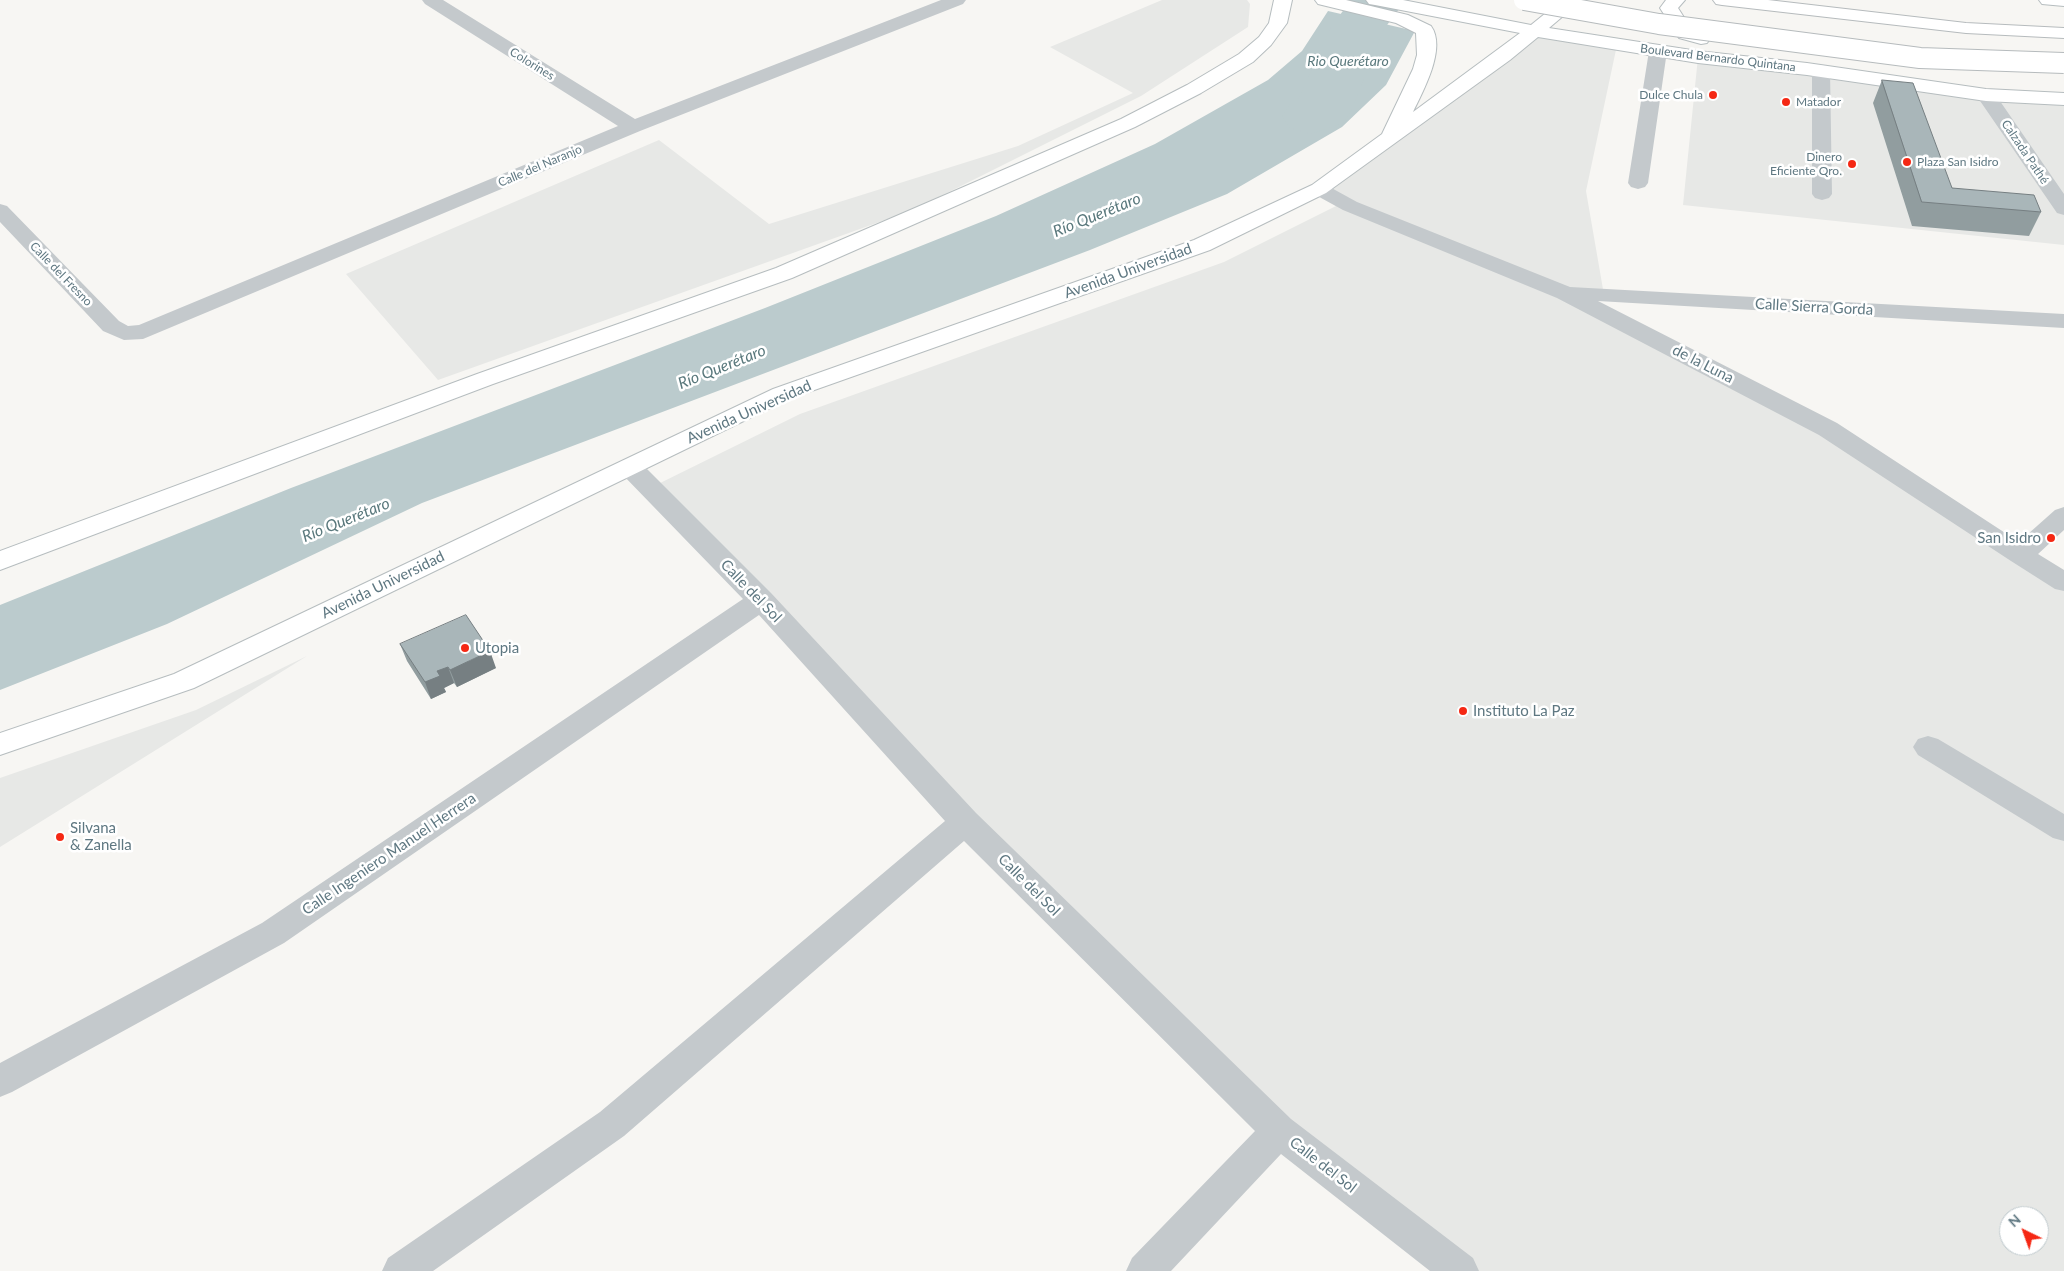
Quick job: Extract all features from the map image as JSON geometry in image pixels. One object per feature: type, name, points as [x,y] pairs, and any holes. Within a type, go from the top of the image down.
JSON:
[{"type":"main road","points":[[1324,0],[1402,19],[1425,30],[1428,40],[1421,75],[1392,135]]},
{"type":"main road","name":"Boulevard Bernardo Quintana","points":[[1375,0],[1534,31],[1658,51],[1814,70],[1986,95],[2064,99]]},
{"type":"main road","name":"Boulevard Bernardo Quintana","points":[[1524,0],[1659,24],[1920,58],[2064,63]]},
{"type":"main road","name":"Avenida Universidad","points":[[0,744],[184,681],[781,394],[1202,245],[1319,189],[1504,56],[1573,0]]},
{"type":"main road","points":[[1676,0],[1669,8],[1685,34],[1732,51],[1814,70]]},
{"type":"main road","points":[[1722,0],[1966,28],[2064,33]]},
{"type":"main road","points":[[2048,0],[2064,1]]},
{"type":"main road","points":[[0,561],[484,379],[784,273],[1101,135],[1194,89],[1246,58],[1266,41],[1278,23],[1286,1]]},
{"type":"street","name":"Colorines","points":[[431,0],[634,127]]},
{"type":"street","name":"Calle del Naranjo","points":[[124,333],[143,332],[634,127],[957,0]]},
{"type":"street","points":[[1638,183],[1658,51]]},
{"type":"street","points":[[1814,70],[1822,194]]},
{"type":"street","name":"Calzada Pathé","points":[[1986,95],[2064,209]]},
{"type":"street","name":"de la Luna","points":[[1319,189],[1350,206],[1565,293],[1828,429],[2020,556],[2064,582]]},
{"type":"street","name":"Calle del Fresno","points":[[0,210],[110,326],[124,333]]},
{"type":"street","name":"Calle Sierra Gorda","points":[[1565,293],[2064,321]]},
{"type":"street","name":"Calle del Sol","points":[[630,467],[761,600],[965,822],[1279,1131],[1460,1271]]},
{"type":"street","points":[[2020,556],[2060,519]]},
{"type":"street","name":"Calle Ingeniero Manuel Herrera","points":[[0,1081],[273,933],[761,600]]},
{"type":"street","points":[[1928,748],[2064,829]]},
{"type":"street","points":[[401,1271],[612,1124],[965,822]]},
{"type":"street","points":[[1145,1271],[1279,1131]]},
{"type":"shaded area","points":[[1162,0],[1247,0],[1250,4],[1248,27],[1141,96],[913,210],[438,380],[346,274],[659,140],[769,224],[1018,146],[1133,93],[1050,47]]},
{"type":"shaded area","name":"Instituto La Paz","points":[[1534,31],[1617,45],[1586,191],[1604,295],[1566,293],[1827,429],[2064,582],[2064,1271],[1460,1271],[1279,1131],[650,488],[800,414],[1224,262],[1342,203],[1319,189]]},
{"type":"shaded area","points":[[1698,57],[2064,99],[2064,245],[1683,205]]},
{"type":"shaded area","points":[[307,656],[0,847],[0,778],[196,710]]},
{"type":"water","name":"Rio Querétaro","points":[[1328,11],[1415,31],[1386,85],[1342,127],[1227,194],[1090,250],[422,503],[167,624],[0,690],[0,605],[291,488],[765,308],[996,216],[1155,144],[1268,80],[1302,51]]},
{"type":"building","points":[[1882,80],[1913,83],[1952,188],[2034,195],[2041,212],[1922,202]]},
{"type":"building","points":[[466,615],[490,651],[450,670],[448,667],[437,671],[440,676],[425,682],[400,644]]},
{"type":"waterway","name":"Río Querétaro","points":[[1311,116],[1322,111],[1358,27],[1379,0]]},
{"type":"place","name":"Dulce Chula","points":[[1713,95]]},
{"type":"place","name":"Matador","points":[[1786,102]]},
{"type":"place","name":"Plaza San Isidro","points":[[1907,162]]},
{"type":"place","name":"Dinero Eficiente Qro.","points":[[1852,164]]},
{"type":"place","name":"San Isidro","points":[[2051,538]]},
{"type":"place","name":"Utopia","points":[[465,648]]},
{"type":"place","name":"Instituto La Paz","points":[[1463,711]]},
{"type":"place","name":"Silvana & Zanella","points":[[60,837]]}]
